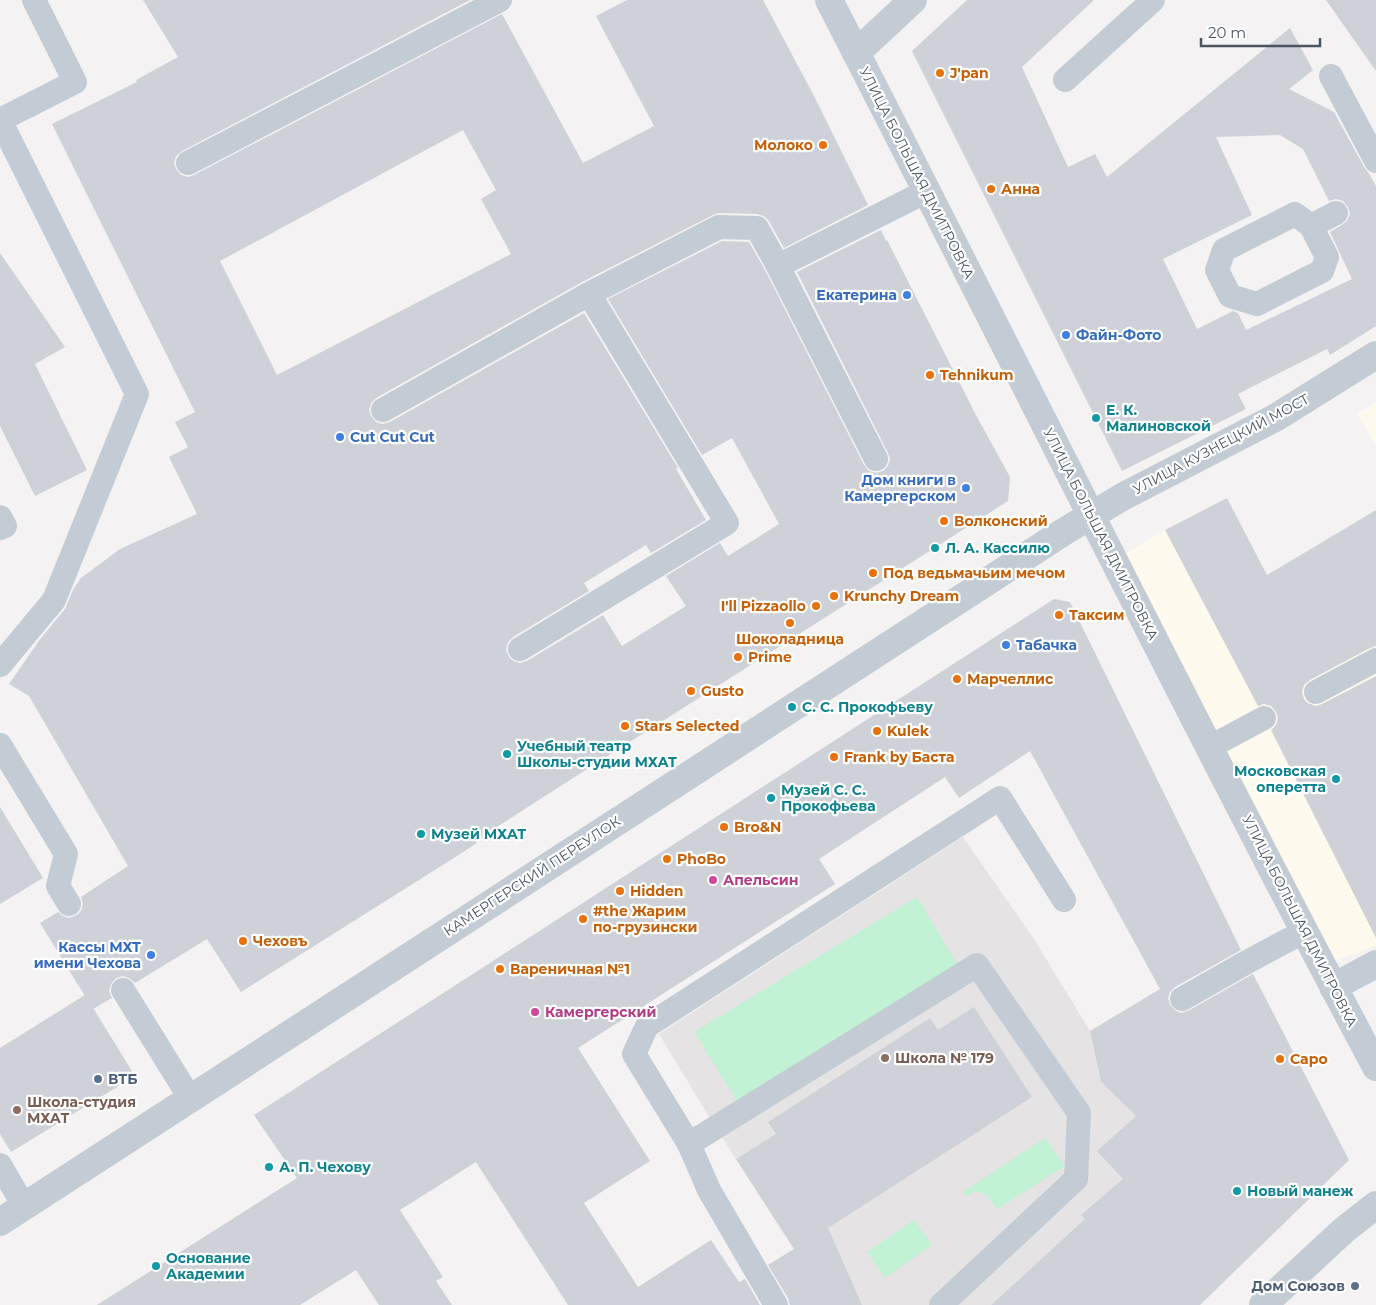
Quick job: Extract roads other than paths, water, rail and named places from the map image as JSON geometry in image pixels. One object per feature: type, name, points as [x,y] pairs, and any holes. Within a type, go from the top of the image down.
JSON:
[{"type":"street","name":"УЛИЦА БОЛЬШАЯ ДМИТРОВКА","points":[[829,0],[1091,516],[1376,1067]]},
{"type":"street","points":[[856,53],[913,0]]},
{"type":"street","name":"УЛИЦА КУЗНЕЦКИЙ МОСТ","points":[[1064,531],[1124,496],[1275,418],[1376,355]]},
{"type":"street","name":"КАМЕРГЕРСКИЙ ПЕРЕУЛОК","points":[[0,1222],[1064,531]]},
{"type":"street","points":[[1333,986],[1376,964]]},
{"type":"street","points":[[1264,1305],[1344,1230],[1376,1205]]},
{"type":"lane","points":[[0,665],[54,600],[137,394],[0,120],[75,82],[34,0]]},
{"type":"lane","points":[[188,163],[500,0]]},
{"type":"lane","points":[[1065,80],[1153,0]]},
{"type":"lane","points":[[1331,76],[1376,161]]},
{"type":"lane","points":[[778,266],[927,191]]},
{"type":"lane","points":[[1311,226],[1336,213]]},
{"type":"lane","points":[[1294,214],[1311,226],[1327,257],[1322,271],[1257,304],[1230,296],[1217,270],[1224,250],[1294,214]]},
{"type":"lane","points":[[383,410],[589,294],[719,227],[757,228],[876,459]]},
{"type":"lane","points":[[520,649],[726,523],[589,294]]},
{"type":"lane","points":[[0,517],[5,526],[0,528]]},
{"type":"lane","points":[[1316,692],[1376,660]]},
{"type":"lane","points":[[1210,747],[1264,718]]},
{"type":"lane","points":[[0,745],[66,854],[58,886],[69,904]]},
{"type":"lane","points":[[776,1305],[709,1190],[689,1144],[634,1054],[647,1026],[1000,798],[1064,900]]},
{"type":"lane","points":[[1182,999],[1305,931]]},
{"type":"lane","points":[[689,1144],[978,965],[1080,1113],[1076,1179],[941,1305]]},
{"type":"lane","points":[[123,990],[190,1098]]},
{"type":"lane","points":[[0,1165],[24,1206]]},
{"type":"place","name":"J'pan","points":[[940,73]]},
{"type":"place","name":"Молоко","points":[[823,145]]},
{"type":"place","name":"Анна","points":[[991,189]]},
{"type":"place","name":"Екатерина","points":[[907,295]]},
{"type":"place","name":"Файн-Фото","points":[[1066,335]]},
{"type":"place","name":"Tehnikum","points":[[930,375]]},
{"type":"place","name":"Е. К. Малиновской","points":[[1096,418]]},
{"type":"place","name":"Cut Cut Cut","points":[[340,437]]},
{"type":"place","name":"Дом книги в Камергерском","points":[[966,488]]},
{"type":"place","name":"Волконский","points":[[944,521]]},
{"type":"place","name":"Л. А. Кассилю","points":[[935,548]]},
{"type":"place","name":"Под ведьмачьим мечом","points":[[873,573]]},
{"type":"place","name":"Krunchy Dream","points":[[834,596]]},
{"type":"place","name":"I'll Pizzaollo","points":[[816,606]]},
{"type":"place","name":"Таксим","points":[[1059,615]]},
{"type":"place","name":"Шоколадница","points":[[790,623]]},
{"type":"place","name":"Табачка","points":[[1006,645]]},
{"type":"place","name":"Prime","points":[[738,657]]},
{"type":"place","name":"Марчеллис","points":[[957,679]]},
{"type":"place","name":"Gusto","points":[[691,691]]},
{"type":"place","name":"С. С. Прокофьеву","points":[[792,707]]},
{"type":"place","name":"Stars Selected","points":[[625,726]]},
{"type":"place","name":"Kulek","points":[[877,731]]},
{"type":"place","name":"Учебный театр Школы-студии МХАТ","points":[[507,754]]},
{"type":"place","name":"Frank by Баста","points":[[834,757]]},
{"type":"place","name":"Московская оперетта","points":[[1336,779]]},
{"type":"place","name":"Музей С. С. Прокофьева","points":[[771,798]]},
{"type":"place","name":"Bro&N","points":[[724,827]]},
{"type":"place","name":"Музей МХАТ","points":[[421,834]]},
{"type":"place","name":"PhoBo","points":[[667,859]]},
{"type":"place","name":"Апельсин","points":[[713,880]]},
{"type":"place","name":"Hidden","points":[[620,891]]},
{"type":"place","name":"#the Жарим по-грузински","points":[[583,919]]},
{"type":"place","name":"Чеховъ","points":[[243,941]]},
{"type":"place","name":"Кассы МХТ имени Чехова","points":[[151,955]]},
{"type":"place","name":"Вареничная №1","points":[[500,969]]},
{"type":"place","name":"Камергерский","points":[[535,1012]]},
{"type":"place","name":"Школа № 179","points":[[885,1058]]},
{"type":"place","name":"Capo","points":[[1280,1059]]},
{"type":"place","name":"ВТБ","points":[[98,1079]]},
{"type":"place","name":"Школа-студия МХАТ","points":[[17,1110]]},
{"type":"place","name":"А. П. Чехову","points":[[269,1167]]},
{"type":"place","name":"Новый манеж","points":[[1237,1191]]},
{"type":"place","name":"Основание Академии","points":[[156,1266]]},
{"type":"place","name":"Дом Союзов","points":[[1355,1286]]}]
